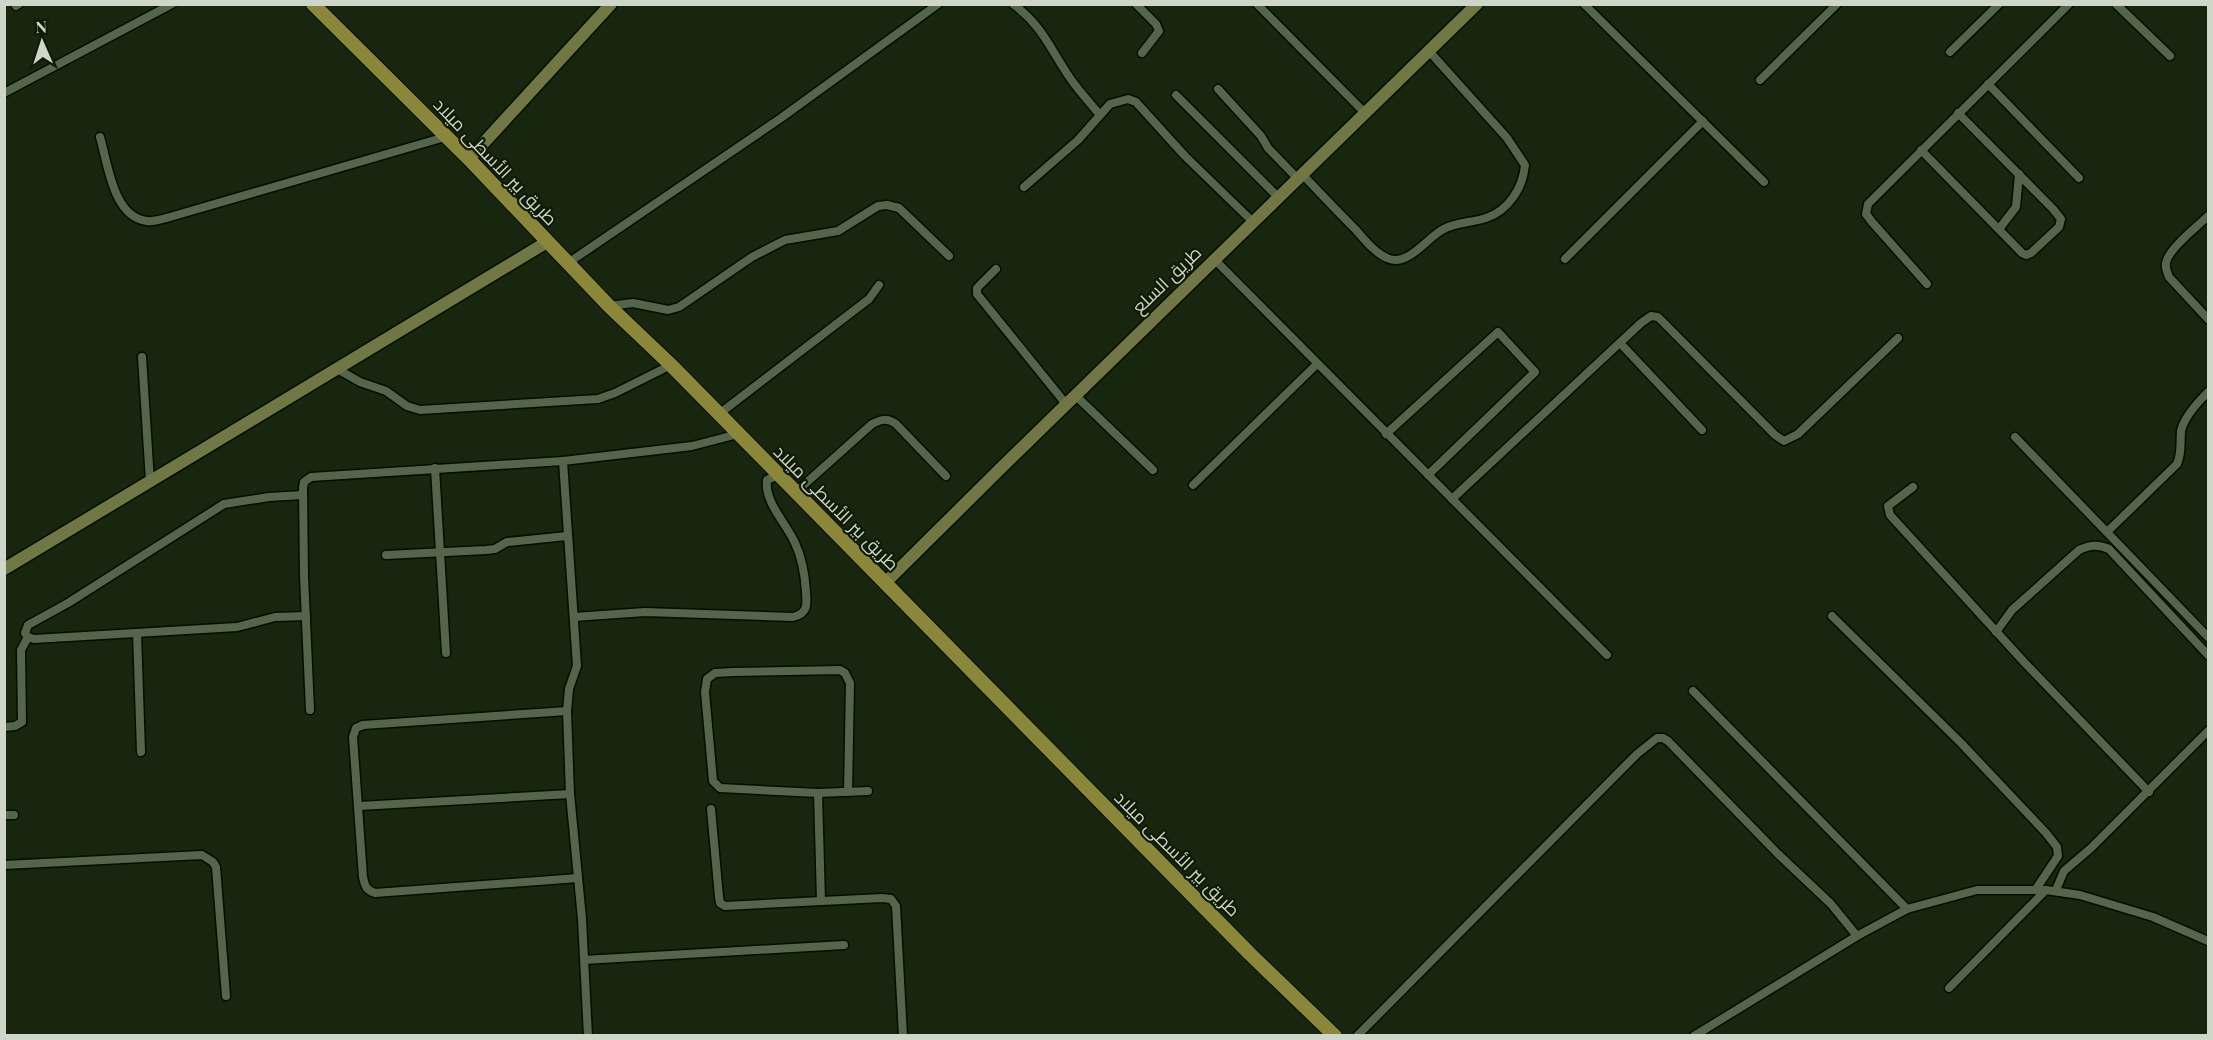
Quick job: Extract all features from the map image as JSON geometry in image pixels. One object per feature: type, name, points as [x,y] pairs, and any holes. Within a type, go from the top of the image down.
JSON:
[{"type":"main road","name":"طريق بير الأسطى ميلاد","points":[[313,4],[469,159],[609,306],[671,365],[1243,946],[1335,1035]]},
{"type":"street","points":[[4,93],[172,4]]},
{"type":"street","points":[[469,159],[611,4]]},
{"type":"street","points":[[568,263],[781,118],[938,4]]},
{"type":"street","points":[[1013,4],[1029,16],[1044,33],[1073,82],[1100,115]]},
{"type":"street","points":[[1136,4],[1156,24],[1159,31],[1142,53]]},
{"type":"street","points":[[1257,4],[1365,113]]},
{"type":"street","name":"طريق السلع","points":[[885,583],[1477,4]]},
{"type":"street","points":[[1584,4],[1764,182]]},
{"type":"street","points":[[1760,80],[1837,4]]},
{"type":"street","points":[[1950,52],[1999,4]]},
{"type":"street","points":[[1927,284],[1880,234],[1865,209],[1877,194],[2069,4]]},
{"type":"street","points":[[2116,4],[2170,56]]},
{"type":"street","points":[[1218,89],[1261,136],[1268,148],[1372,247],[1388,259],[1394,260],[1412,253],[1439,231],[1451,225],[1488,218],[1515,195],[1525,174],[1526,165],[1521,157],[1428,50]]},
{"type":"street","points":[[1988,84],[2079,178]]},
{"type":"street","points":[[1176,95],[1278,197]]},
{"type":"street","points":[[1024,187],[1078,140],[1110,104],[1128,99],[1136,102],[1185,156],[1253,222]]},
{"type":"street","points":[[1921,150],[2022,253],[2026,255],[2031,252],[2059,227],[2061,219],[2054,209],[1958,113]]},
{"type":"street","points":[[1565,259],[1703,121]]},
{"type":"street","points":[[100,137],[121,205],[131,217],[148,221],[181,214],[446,137]]},
{"type":"street","points":[[1999,230],[2016,207],[2019,174]]},
{"type":"street","points":[[609,306],[633,303],[668,310],[679,307],[752,257],[785,240],[838,231],[878,206],[887,205],[899,208],[949,256]]},
{"type":"street","points":[[2208,216],[2166,261],[2169,277],[2208,319]]},
{"type":"street","points":[[4,569],[244,423],[339,370],[547,242]]},
{"type":"street","points":[[1214,259],[1607,656]]},
{"type":"street","points":[[996,269],[977,288],[977,294],[1070,400],[1153,470]]},
{"type":"street","points":[[719,414],[869,299],[879,285]]},
{"type":"street","points":[[1452,499],[1646,318],[1651,316],[1658,317],[1775,435],[1784,441],[1798,434],[1898,338]]},
{"type":"street","points":[[1386,434],[1498,332],[1535,372],[1428,475]]},
{"type":"street","points":[[1620,343],[1702,430]]},
{"type":"street","points":[[142,357],[150,481]]},
{"type":"street","points":[[1193,485],[1317,364]]},
{"type":"street","points":[[339,370],[360,382],[386,391],[406,406],[420,410],[598,399],[671,365]]},
{"type":"street","points":[[2107,532],[2177,464],[2180,458],[2181,430],[2185,421],[2208,392]]},
{"type":"street","points":[[796,492],[872,424],[881,419],[896,424],[946,476]]},
{"type":"street","points":[[310,710],[303,495],[304,482],[311,477],[563,460],[692,446],[738,434]]},
{"type":"street","points":[[2015,437],[2208,637]]},
{"type":"street","points":[[563,460],[577,666],[569,688],[567,711],[570,794],[588,1035]]},
{"type":"street","points":[[435,468],[446,653]]},
{"type":"street","points":[[574,617],[645,612],[793,617],[801,615],[806,611],[807,604],[805,573],[796,544],[769,497],[766,487],[767,480],[778,475]]},
{"type":"street","points":[[1913,487],[1888,506],[1890,515],[1996,632],[2149,792]]},
{"type":"street","points":[[303,495],[269,497],[224,504],[68,603],[28,625],[25,633],[34,639],[237,627],[275,617],[306,616]]},
{"type":"street","points":[[386,555],[486,550],[495,549],[507,542],[567,536]]},
{"type":"street","points":[[1996,632],[2012,610],[2079,550],[2101,546],[2109,549],[2208,655]]},
{"type":"street","points":[[1832,616],[1961,743],[2046,832],[2057,847],[2058,856],[2036,889]]},
{"type":"street","points":[[137,633],[141,752]]},
{"type":"street","points":[[4,727],[15,726],[22,722],[21,650],[28,637]]},
{"type":"street","points":[[848,792],[850,683],[845,673],[840,670],[733,672],[715,673],[708,679],[705,692],[713,781],[717,786],[726,790],[818,793],[848,792],[868,791]]},
{"type":"street","points":[[1693,691],[1907,909]]},
{"type":"street","points":[[567,711],[363,725],[356,728],[353,737],[365,886],[369,891],[375,893],[578,878]]},
{"type":"street","points":[[2056,890],[2064,872],[2149,792],[2208,731]]},
{"type":"street","points":[[1357,1035],[1570,820],[1637,754],[1657,738],[1668,741],[1831,904],[1857,936]]},
{"type":"street","points":[[818,793],[821,901]]},
{"type":"street","points":[[358,806],[570,794]]},
{"type":"street","points":[[711,809],[720,903],[725,906],[891,899],[896,906],[903,1035]]},
{"type":"street","points":[[4,815],[14,815]]},
{"type":"street","points":[[4,865],[202,855],[208,857],[216,867],[226,996]]},
{"type":"street","points":[[1694,1035],[1857,936],[1907,909],[1977,890],[2056,890],[2111,903],[2153,917],[2208,941]]},
{"type":"street","points":[[1949,988],[2046,890]]},
{"type":"street","points":[[584,960],[844,945]]}]
